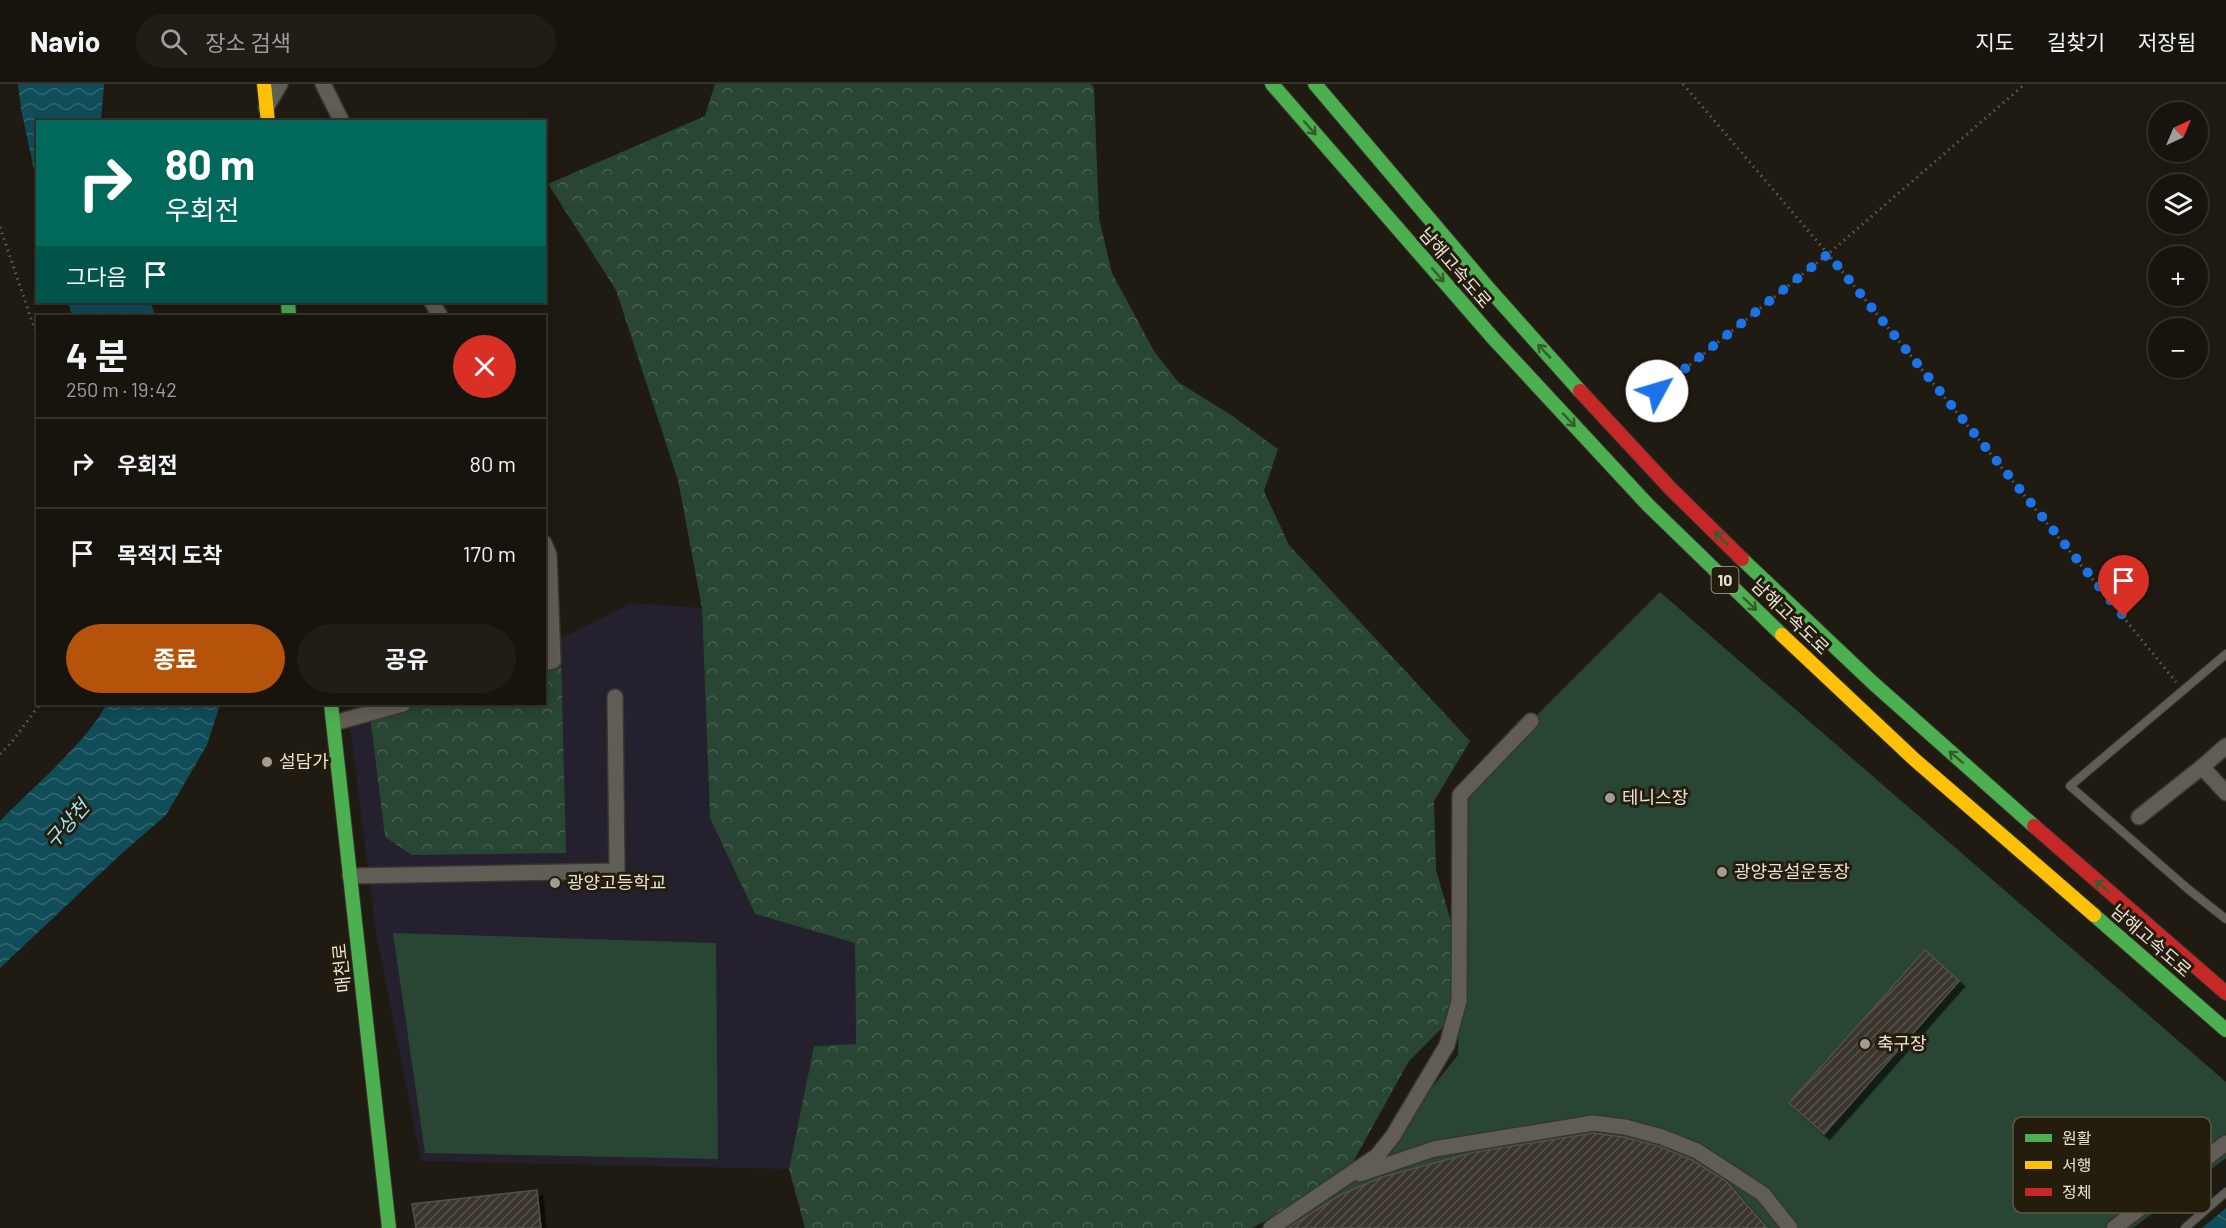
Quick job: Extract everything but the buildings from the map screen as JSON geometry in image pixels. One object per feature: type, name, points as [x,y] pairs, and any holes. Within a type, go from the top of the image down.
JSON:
[{"type":"main road","points":[[264,84],[267,115]]},
{"type":"main road","name":"남해고속도로","points":[[1272,84],[1493,338],[1648,505],[1915,760],[2226,1030]]},
{"type":"main road","name":"남해고속도로","points":[[1315,84],[1514,319],[1670,487],[1828,642],[2056,846],[2226,993]]},
{"type":"main road","name":"매천로","points":[[331,705],[389,1228]]},
{"type":"street","points":[[267,115],[280,84]]},
{"type":"street","points":[[312,84],[326,89],[341,120]]},
{"type":"street","points":[[546,548],[549,555],[553,661],[546,663]]},
{"type":"street","points":[[350,876],[617,871],[615,697]]},
{"type":"street","points":[[334,723],[400,705]]},
{"type":"street","points":[[1271,1228],[1377,1156],[1393,1136],[1447,1045],[1459,1001],[1460,795],[1531,721]]},
{"type":"street","points":[[2139,817],[2226,746]]},
{"type":"street","points":[[2202,767],[2226,793]]},
{"type":"street","points":[[1343,1180],[1434,1149],[1593,1123],[1644,1132],[1697,1151],[1762,1194],[1790,1228]]},
{"type":"street","points":[[2211,1154],[2226,1143]]},
{"type":"street","points":[[2114,1228],[2134,1213]]},
{"type":"lane","points":[[2226,654],[2070,786],[2226,920]]},
{"type":"lane","points":[[2211,1205],[2226,1192]]},
{"type":"lane","points":[[2185,1228],[2202,1213]]},
{"type":"path","points":[[1683,84],[1828,254],[2183,690]]},
{"type":"path","points":[[1657,391],[1828,254],[2025,84]]},
{"type":"path","points":[[0,227],[36,333]]},
{"type":"path","points":[[0,754],[39,705]]},
{"type":"shaded area","name":"광양고등학교","points":[[632,603],[702,608],[710,818],[755,914],[855,943],[856,1044],[814,1046],[789,1169],[421,1161],[375,927],[349,719],[546,705],[546,643],[574,632]]},
{"type":"green space","points":[[715,84],[1091,84],[1094,88],[1099,218],[1112,273],[1154,351],[1178,382],[1231,415],[1278,449],[1264,491],[1289,545],[1470,741],[1434,801],[1436,870],[1459,949],[1455,1015],[1409,1061],[1343,1180],[1252,1228],[805,1228],[789,1169],[814,1046],[856,1044],[855,943],[755,914],[710,818],[702,608],[678,480],[616,290],[548,184],[705,116]]},
{"type":"green space","name":"광양공설운동장","points":[[1660,592],[2226,1082],[2226,1158],[2211,1169],[2211,1117],[2013,1117],[2013,1213],[2153,1213],[2133,1228],[1269,1228],[1360,1177],[1458,1055],[1460,795]]},
{"type":"green space","points":[[561,653],[566,853],[412,855],[385,837],[369,707],[376,705],[546,705],[546,658]]},
{"type":"green space","points":[[393,933],[716,943],[718,1159],[425,1153]]},
{"type":"water","points":[[18,84],[104,84],[101,120],[36,120],[36,179]]},
{"type":"water","points":[[68,303],[150,303],[156,315],[72,315]]},
{"type":"water","name":"구상천","points":[[105,705],[220,705],[207,745],[166,815],[0,968],[0,821],[74,748],[99,717]]},
{"type":"water","points":[[2226,1208],[2226,1228],[2202,1228]]},
{"type":"traffic: fast","points":[[1272,84],[1493,338],[1648,505],[1782,635]]},
{"type":"traffic: fast","points":[[1315,84],[1489,289],[1580,391]]},
{"type":"traffic: fast","points":[[288,303],[289,315]]},
{"type":"traffic: fast","points":[[1742,559],[1873,683],[2034,826]]},
{"type":"traffic: fast","points":[[331,705],[389,1228]]},
{"type":"traffic: fast","points":[[2094,915],[2226,1030]]},
{"type":"traffic: slow","points":[[264,84],[268,120]]},
{"type":"traffic: slow","points":[[1782,635],[1915,760],[2094,915]]},
{"type":"traffic: jam","points":[[1580,391],[1670,488],[1742,559]]},
{"type":"traffic: jam","points":[[2034,826],[2226,993]]},
{"type":"place","name":"설담가","points":[[267,762]]},
{"type":"place","name":"테니스장","points":[[1610,798]]},
{"type":"place","name":"광양공설운동장","points":[[1722,872]]},
{"type":"place","name":"광양고등학교","points":[[555,883]]},
{"type":"place","name":"축구장","points":[[1865,1044]]},
{"type":"route","points":[[1657,391],[1828,254],[2124,617]]}]
